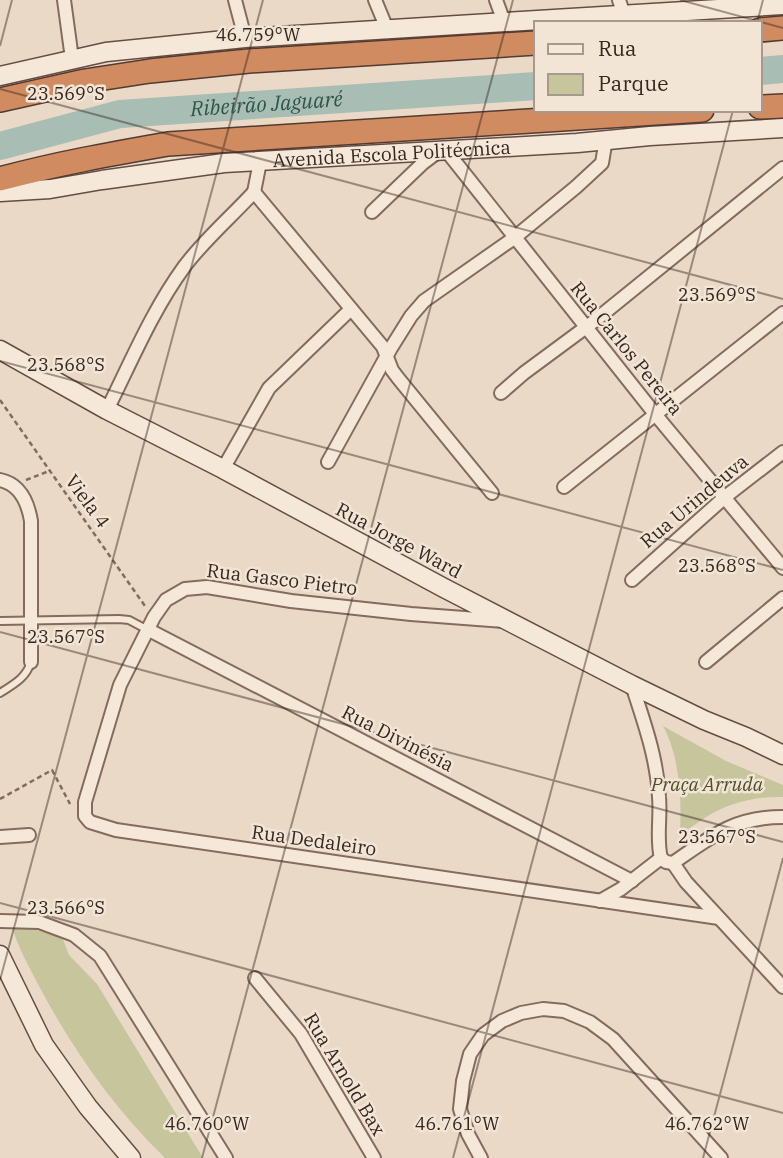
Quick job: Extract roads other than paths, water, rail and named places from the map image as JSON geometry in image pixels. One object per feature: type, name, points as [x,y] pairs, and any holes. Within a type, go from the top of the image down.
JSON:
[{"type":"highway","points":[[762,30],[783,28]]},
{"type":"highway","points":[[0,100],[85,81],[150,71],[249,61],[534,43]]},
{"type":"highway","points":[[762,107],[783,106]]},
{"type":"highway","name":"Avenida Escola Politécnica","points":[[0,179],[96,156],[168,144],[671,112]]},
{"type":"main road","points":[[0,76],[72,59],[132,49],[246,38],[504,22],[621,7],[783,5]]},
{"type":"main road","name":"Avenida Escola Politécnica","points":[[0,192],[50,189],[224,163],[783,128]]},
{"type":"main road","name":"Rua Jorge Ward","points":[[0,350],[107,410],[444,589],[632,685],[783,755]]},
{"type":"main road","points":[[0,955],[44,1045],[88,1107],[131,1158]]},
{"type":"street","points":[[64,0],[72,59]]},
{"type":"street","points":[[234,0],[246,38]]},
{"type":"street","points":[[375,0],[387,29]]},
{"type":"street","points":[[496,0],[504,22]]},
{"type":"street","points":[[328,462],[411,316],[424,301],[514,237],[576,187],[602,163],[606,139]]},
{"type":"street","points":[[372,212],[423,163],[443,150]]},
{"type":"street","name":"Rua Carlos Pereira","points":[[443,150],[654,414],[783,568]]},
{"type":"street","points":[[107,410],[171,285],[186,264],[254,192],[260,162]]},
{"type":"street","points":[[501,393],[783,168]]},
{"type":"street","points":[[254,192],[383,347],[392,370],[492,493]]},
{"type":"street","points":[[223,470],[269,388],[351,309]]},
{"type":"street","points":[[564,486],[783,313]]},
{"type":"street","name":"Rua Urindeuva","points":[[632,580],[725,496],[783,452]]},
{"type":"street","points":[[6,482],[21,493],[31,521],[31,662]]},
{"type":"street","name":"Rua Gasco Pietro","points":[[90,822],[85,816],[85,802],[120,685],[150,623],[166,600],[185,589],[207,587],[292,601],[510,622]]},
{"type":"street","points":[[706,662],[783,598]]},
{"type":"street","name":"Rua Divinésia","points":[[150,623],[632,881]]},
{"type":"street","points":[[632,685],[653,751],[660,798],[659,846],[686,882],[783,987]]},
{"type":"street","points":[[600,901],[667,860],[727,828],[754,819],[783,817]]},
{"type":"street","name":"Rua Dedaleiro","points":[[90,822],[116,830],[719,918]]},
{"type":"street","points":[[0,836],[29,835]]},
{"type":"street","points":[[0,921],[39,922],[62,930],[74,935],[100,956],[226,1158]]},
{"type":"street","name":"Rua Arnold Bax","points":[[255,978],[301,1034],[374,1158]]},
{"type":"street","points":[[481,1158],[468,1134],[460,1109],[470,1054],[483,1035],[502,1021],[521,1013],[543,1009],[564,1011],[590,1022],[613,1039],[719,1157]]},
{"type":"lane","points":[[0,621],[119,619],[150,623]]},
{"type":"lane","points":[[0,693],[24,677],[31,662]]},
{"type":"waterway","name":"Ribeirão Jaguaré","points":[[762,71],[783,69]]},
{"type":"waterway","name":"Ribeirão Jaguaré","points":[[0,146],[120,114],[534,86]]},
{"type":"park label","name":"Praça Arruda","points":[[707,784]]}]
